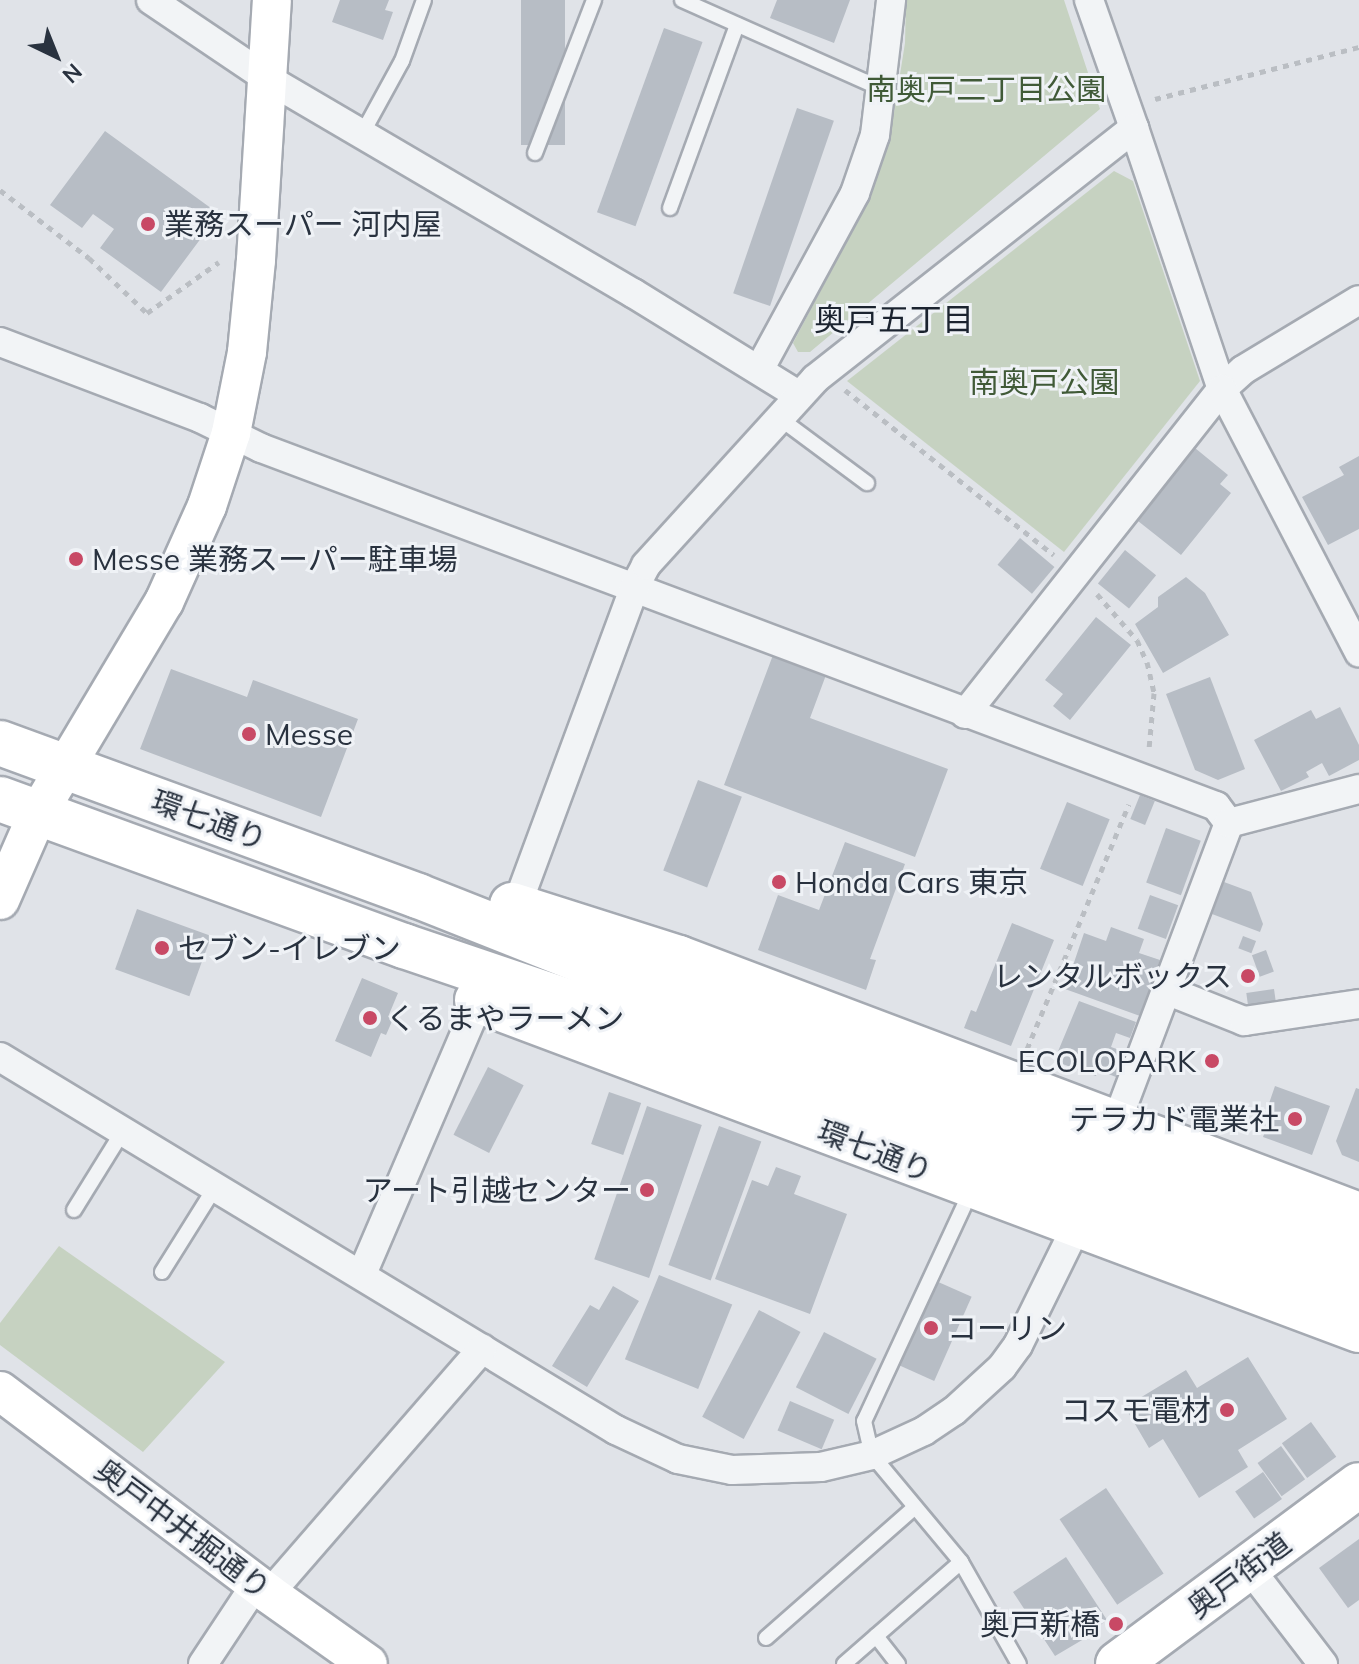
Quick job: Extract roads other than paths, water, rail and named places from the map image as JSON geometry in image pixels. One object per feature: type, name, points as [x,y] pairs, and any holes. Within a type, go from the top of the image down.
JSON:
[{"type":"main road","name":"環七通り","points":[[0,743],[418,896],[656,1011],[1359,1292]]},
{"type":"main road","name":"環七通り","points":[[19,806],[404,946],[656,1011],[1359,1253]]},
{"type":"main road","name":"環七通り","points":[[418,896],[517,905],[679,958],[1359,1215]]},
{"type":"main road","name":"環七通り","points":[[404,946],[479,1001],[1076,1227],[1359,1330]]},
{"type":"main road","name":"奥戸街道","points":[[1118,1664],[1250,1569],[1359,1485]]},
{"type":"street","points":[[151,0],[268,79],[798,395]]},
{"type":"street","points":[[0,900],[19,806],[64,767],[164,602],[207,506],[231,433],[247,352],[256,260],[272,0]]},
{"type":"street","points":[[759,370],[855,193],[875,135],[891,0]]},
{"type":"street","points":[[1089,0],[1222,389],[1359,652]]},
{"type":"street","points":[[517,905],[634,588],[646,565],[798,395],[1130,117]]},
{"type":"street","points":[[965,714],[1222,389],[1243,370],[1359,300]]},
{"type":"street","points":[[0,342],[231,433],[261,448],[1216,806],[1229,823]]},
{"type":"street","points":[[1229,823],[1359,789]]},
{"type":"street","points":[[1116,1124],[1229,823]]},
{"type":"street","points":[[1166,990],[1244,1021],[1359,1004]]},
{"type":"street","points":[[362,1274],[479,1001]]},
{"type":"street","points":[[0,1057],[616,1430],[678,1459],[732,1470],[821,1467],[872,1455],[924,1431],[954,1411],[1002,1367],[1018,1345],[1076,1227]]},
{"type":"street","points":[[203,1664],[262,1589],[482,1349]]},
{"type":"street","name":"奥戸中井掘通り","points":[[0,1391],[262,1589],[368,1664]]},
{"type":"street","points":[[1250,1569],[1323,1664]]},
{"type":"lane","points":[[362,134],[402,61],[424,0]]},
{"type":"lane","points":[[535,153],[594,0]]},
{"type":"lane","points":[[682,0],[882,89]]},
{"type":"lane","points":[[670,208],[737,25]]},
{"type":"lane","points":[[778,417],[867,483]]},
{"type":"lane","points":[[74,1210],[123,1131]]},
{"type":"lane","points":[[162,1272],[216,1186]]},
{"type":"lane","points":[[964,1206],[864,1421],[872,1455],[961,1562],[1019,1664]]},
{"type":"lane","points":[[766,1638],[915,1507]]},
{"type":"lane","points":[[844,1664],[961,1562]]},
{"type":"lane","points":[[876,1636],[898,1664]]},
{"type":"place","name":"業務スーパー 河内屋","points":[[148,224]]},
{"type":"place","name":"Messe 業務スーパー駐車場","points":[[76,559]]},
{"type":"place","name":"Messe","points":[[249,734]]},
{"type":"place","name":"Honda Cars 東京","points":[[779,882]]},
{"type":"place","name":"セブン-イレブン","points":[[162,948]]},
{"type":"place","name":"レンタルボックス","points":[[1248,976]]},
{"type":"place","name":"くるまやラーメン","points":[[370,1018]]},
{"type":"place","name":"ECOLOPARK","points":[[1212,1061]]},
{"type":"place","name":"テラカド電業社","points":[[1295,1119]]},
{"type":"place","name":"アート引越センター","points":[[647,1190]]},
{"type":"place","name":"コーリン","points":[[931,1328]]},
{"type":"place","name":"コスモ電材","points":[[1227,1410]]},
{"type":"place","name":"奥戸新橋","points":[[1116,1624]]},
{"type":"district","name":"奥戸五丁目","points":[[894,319]]},
{"type":"park label","name":"南奥戸二丁目公園","points":[[986,89]]},
{"type":"park label","name":"南奥戸公園","points":[[1044,382]]}]
